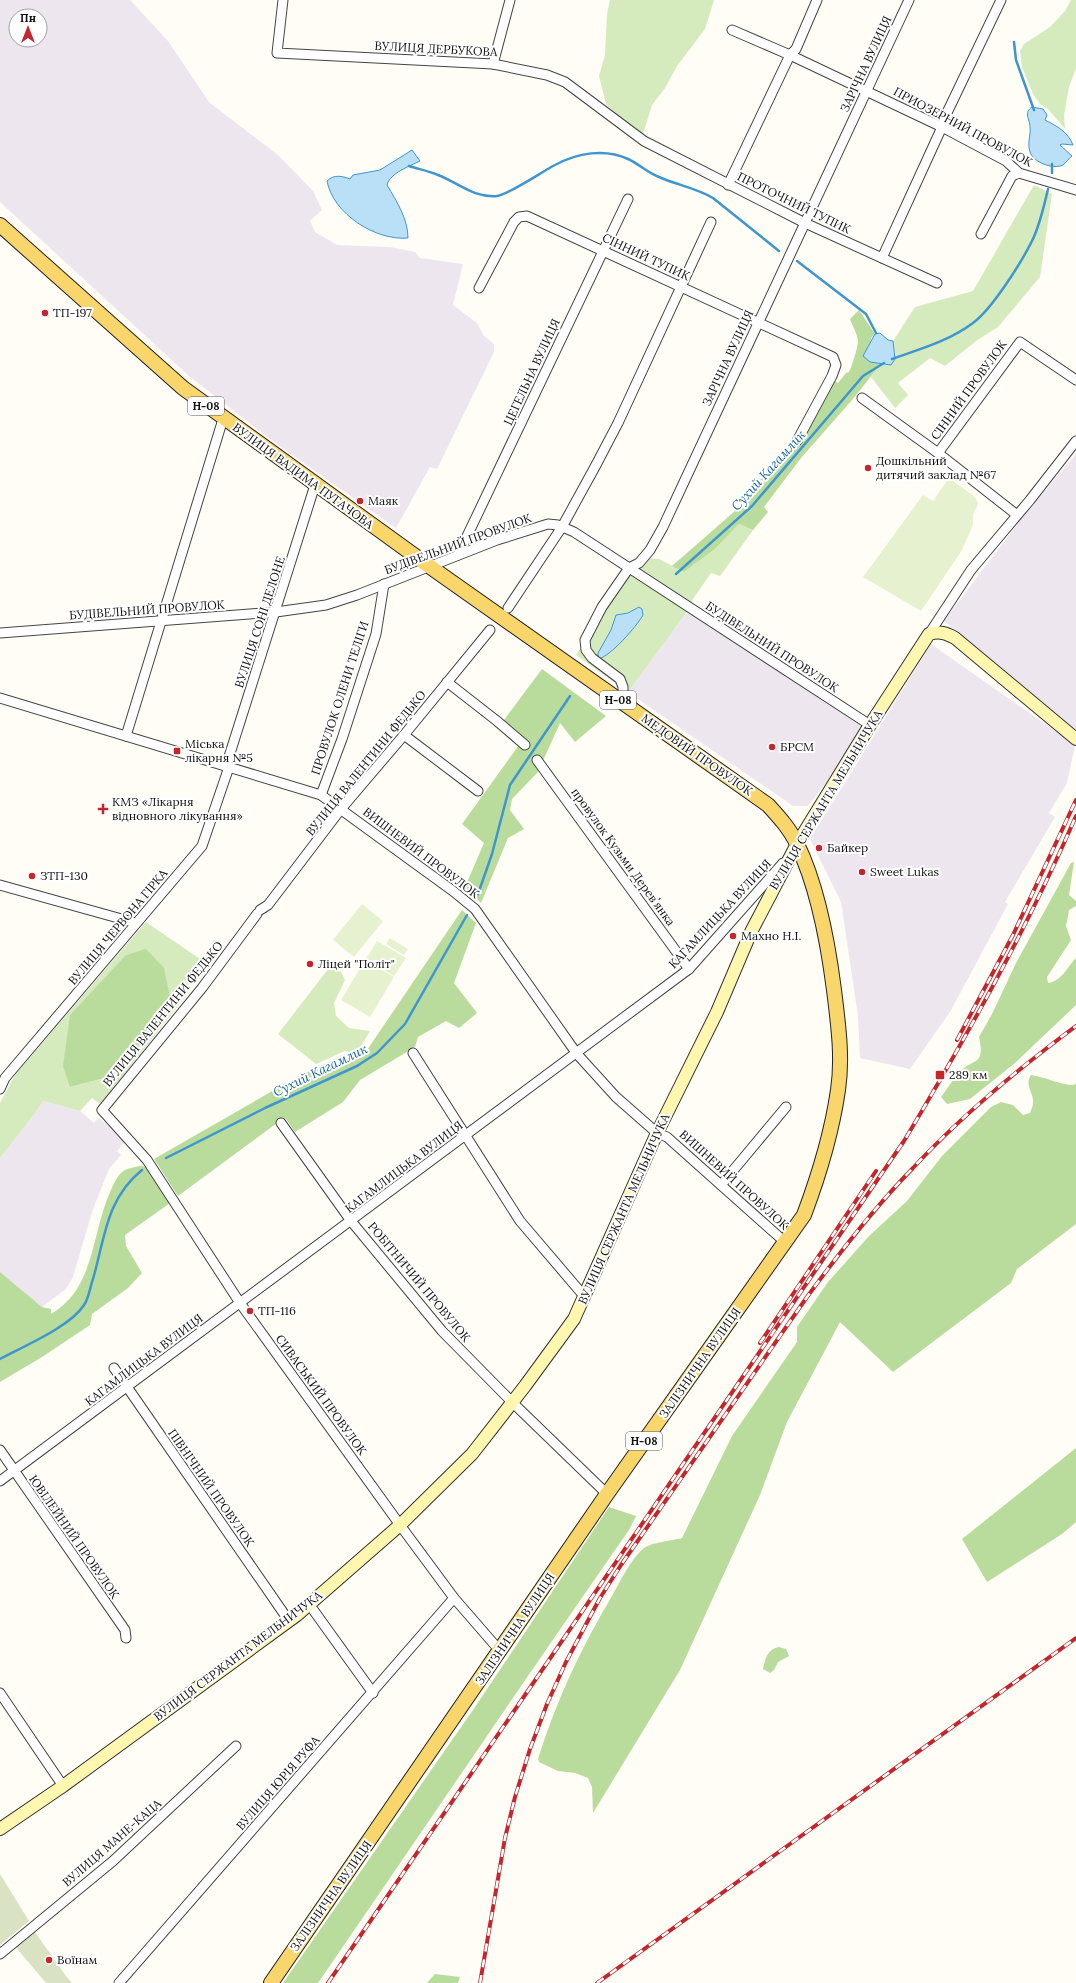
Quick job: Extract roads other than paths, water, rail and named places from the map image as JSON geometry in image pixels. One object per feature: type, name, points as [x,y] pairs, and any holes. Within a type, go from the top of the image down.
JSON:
[{"type":"main road","name":"ВУЛИЦЯ ВАДИМА ПУГАЧОВА","points":[[0,225],[183,388],[429,566]]},
{"type":"main road","name":"МЕДОВИЙ ПРОВУЛОК","points":[[429,566],[768,806],[784,823],[797,844]]},
{"type":"main road","name":"ЗАЛІЗНИЧНА ВУЛИЦЯ","points":[[271,1983],[607,1494],[786,1243],[804,1215],[814,1188],[827,1139],[838,1089],[840,1052],[829,949],[821,915],[797,844]]},
{"type":"street","name":"ВУЛИЦЯ ДЕРБУКОВА","points":[[283,0],[278,53],[493,64],[547,75],[565,82],[644,141]]},
{"type":"street","points":[[493,64],[510,0]]},
{"type":"street","points":[[728,185],[790,55],[796,49],[817,0]]},
{"type":"street","name":"ЗАРІЧНА ВУЛИЦЯ","points":[[623,703],[624,687],[620,679],[592,658],[584,646],[591,626],[629,568],[638,563],[650,550],[663,527],[909,0]]},
{"type":"street","points":[[882,258],[942,127],[944,119],[1001,0]]},
{"type":"street","name":"ПРИОЗЕРНИЙ ПРОВУЛОК","points":[[732,30],[790,55],[942,127],[1006,161],[1019,173],[1076,190]]},
{"type":"street","name":"ПРОТОЧНИЙ ТУПИК","points":[[644,141],[805,223],[936,283]]},
{"type":"street","points":[[981,234],[1012,176],[1019,173]]},
{"type":"street","name":"ЦЕГЕЛЬНА ВУЛИЦЯ","points":[[458,555],[628,199]]},
{"type":"street","name":"СІННИЙ ТУПИК","points":[[479,288],[488,269],[519,217],[527,216],[833,357],[836,365],[832,376],[797,441]]},
{"type":"street","points":[[508,608],[562,527],[618,423],[680,286],[711,222]]},
{"type":"street","name":"СІННИЙ ПРОВУЛОК","points":[[938,453],[1020,342],[1076,380]]},
{"type":"street","name":"СІННИЙ ПРОВУЛОК","points":[[862,398],[938,453],[1017,515]]},
{"type":"street","points":[[126,736],[223,418]]},
{"type":"street","name":"ВУЛИЦЯ СЕРЖАНТА МЕЛЬНИЧУКА","points":[[0,1830],[63,1786],[289,1621],[400,1525],[472,1454],[574,1319],[657,1133],[717,1012],[751,932],[797,844],[870,725],[971,570],[1076,441]]},
{"type":"street","name":"ВУЛИЦЯ СОНІ ДЕЛОНЕ","points":[[227,766],[316,485]]},
{"type":"street","name":"БУДІВЕЛЬНИЙ ПРОВУЛОК","points":[[0,633],[276,612],[326,605],[497,540],[548,524],[562,527],[629,568],[870,725]]},
{"type":"street","name":"ПРОВУЛОК ОЛЕНИ ТЕЛІГИ","points":[[321,795],[342,739],[376,634],[384,584]]},
{"type":"street","name":"ВУЛИЦЯ ВАЛЕНТИНИ ФЕДЬКО","points":[[102,1110],[202,988],[259,912],[268,906],[341,809],[490,630]]},
{"type":"street","points":[[930,634],[938,631],[955,638],[1076,739]]},
{"type":"street","points":[[447,682],[497,721],[524,745]]},
{"type":"street","name":"ВИШНЕВИЙ ПРОВУЛОК","points":[[0,698],[321,795],[475,909],[577,1054],[616,1097],[657,1133],[667,1137],[786,1243]]},
{"type":"street","points":[[404,735],[478,791]]},
{"type":"street","name":"провулок Кузьми Деревʼянка","points":[[537,760],[689,969]]},
{"type":"street","name":"ВУЛИЦЯ ЧЕРВОНА ГІРКА","points":[[0,1088],[3,1077],[202,846],[227,766]]},
{"type":"street","name":"КАГАМЛИЦЬКА ВУЛИЦЯ","points":[[0,1481],[577,1054],[689,969],[773,876],[797,844]]},
{"type":"street","points":[[0,885],[136,923]]},
{"type":"street","points":[[413,1053],[520,1221],[584,1296]]},
{"type":"street","points":[[721,1184],[786,1107]]},
{"type":"street","name":"СИВАСЬКИЙ ПРОВУЛОК","points":[[102,1110],[147,1160],[240,1303],[454,1598],[500,1651]]},
{"type":"street","name":"РОБІТНИЧИЙ ПРОВУЛОК","points":[[281,1123],[351,1221],[442,1332],[607,1494]]},
{"type":"street","name":"ПІВНІЧНИЙ ПРОВУЛОК","points":[[114,1368],[289,1621]]},
{"type":"street","name":"ЮВІЛЕЙНИЙ ПРОВУЛОК","points":[[0,1450],[125,1630],[126,1638]]},
{"type":"street","name":"ВУЛИЦЯ ЮРІЯ РУФА","points":[[119,1983],[373,1693],[454,1598]]},
{"type":"street","points":[[309,1604],[373,1693]]},
{"type":"street","points":[[0,1693],[63,1786]]},
{"type":"street","name":"ВУЛИЦЯ МАНЕ-КАЦА","points":[[0,1954],[113,1861],[236,1746]]},
{"type":"water","points":[[1032,107],[1043,109],[1047,115],[1045,120],[1062,130],[1071,140],[1073,145],[1060,145],[1072,156],[1063,165],[1049,166],[1039,162],[1032,156],[1029,149],[1030,124],[1027,114],[1029,109]]},
{"type":"water","points":[[412,150],[420,161],[396,173],[387,185],[404,217],[408,231],[408,238],[396,238],[383,235],[358,223],[338,204],[331,193],[327,181],[332,177],[338,176],[350,179],[353,175],[380,170]]},
{"type":"water","points":[[880,333],[888,340],[893,341],[895,359],[891,365],[870,362],[863,356],[875,334]]},
{"type":"water","points":[[639,607],[642,609],[643,615],[635,626],[616,647],[598,659],[598,653],[611,630],[616,615],[628,613]]},
{"type":"waterway","name":"Сухий Кагамлик","points":[[1014,42],[1016,60],[1034,110]]},
{"type":"waterway","points":[[409,166],[446,178],[481,195],[497,196],[509,192],[555,165],[572,157],[591,153],[619,156],[632,161],[647,171],[666,180],[713,198],[779,251]]},
{"type":"waterway","name":"Сухий Кагамлик","points":[[1052,164],[1052,173]]},
{"type":"waterway","name":"Сухий Кагамлик","points":[[892,359],[944,340],[964,329],[981,316],[1006,285],[1032,241],[1040,222],[1048,189]]},
{"type":"waterway","points":[[797,261],[866,314],[876,333]]},
{"type":"waterway","name":"Сухий Кагамлик","points":[[676,574],[752,506],[863,376],[884,363]]},
{"type":"waterway","name":"Сухий Кагамлик","points":[[478,894],[492,854],[510,785],[570,696]]},
{"type":"waterway","name":"Сухий Кагамлик","points":[[166,1158],[265,1108],[357,1066],[377,1053],[405,1024],[467,915]]},
{"type":"waterway","name":"Сухий Кагамлик","points":[[0,1359],[58,1328],[68,1321],[84,1305],[88,1296],[108,1220],[114,1206],[130,1181],[142,1170]]},
{"type":"railway","points":[[957,1040],[1013,935],[1076,800]]},
{"type":"railway","points":[[328,1983],[904,1141],[951,1062],[1017,941],[1076,816]]},
{"type":"railway","points":[[480,1983],[505,1838],[515,1797],[530,1749],[547,1704],[566,1662],[600,1598],[621,1565],[807,1297],[871,1215],[932,1148],[971,1111],[991,1093],[1076,1026]]},
{"type":"railway","points":[[760,1343],[876,1171]]},
{"type":"railway","points":[[597,1983],[1076,1638]]},
{"type":"place","name":"ТП-197","points":[[45,313]]},
{"type":"place","name":"Дошкільний дитячий заклад №67","points":[[868,468]]},
{"type":"place","name":"Маяк","points":[[360,501]]},
{"type":"place","name":"БРСМ","points":[[772,747]]},
{"type":"place","name":"Міська лікарня №5","points":[[177,751]]},
{"type":"place","name":"КМЗ «Лікарня відновного лікування»","points":[[103,809]]},
{"type":"place","name":"Байкер","points":[[819,848]]},
{"type":"place","name":"Sweet Lukas","points":[[862,872]]},
{"type":"place","name":"ЗТП-130","points":[[32,876]]},
{"type":"place","name":"Махно Н.І.","points":[[733,936]]},
{"type":"place","name":"Ліцей \"Політ\"","points":[[310,964]]},
{"type":"place","name":"289 км","points":[[940,1075]]},
{"type":"place","name":"ТП-116","points":[[250,1311]]},
{"type":"place","name":"Воїнам","points":[[49,1960]]}]
